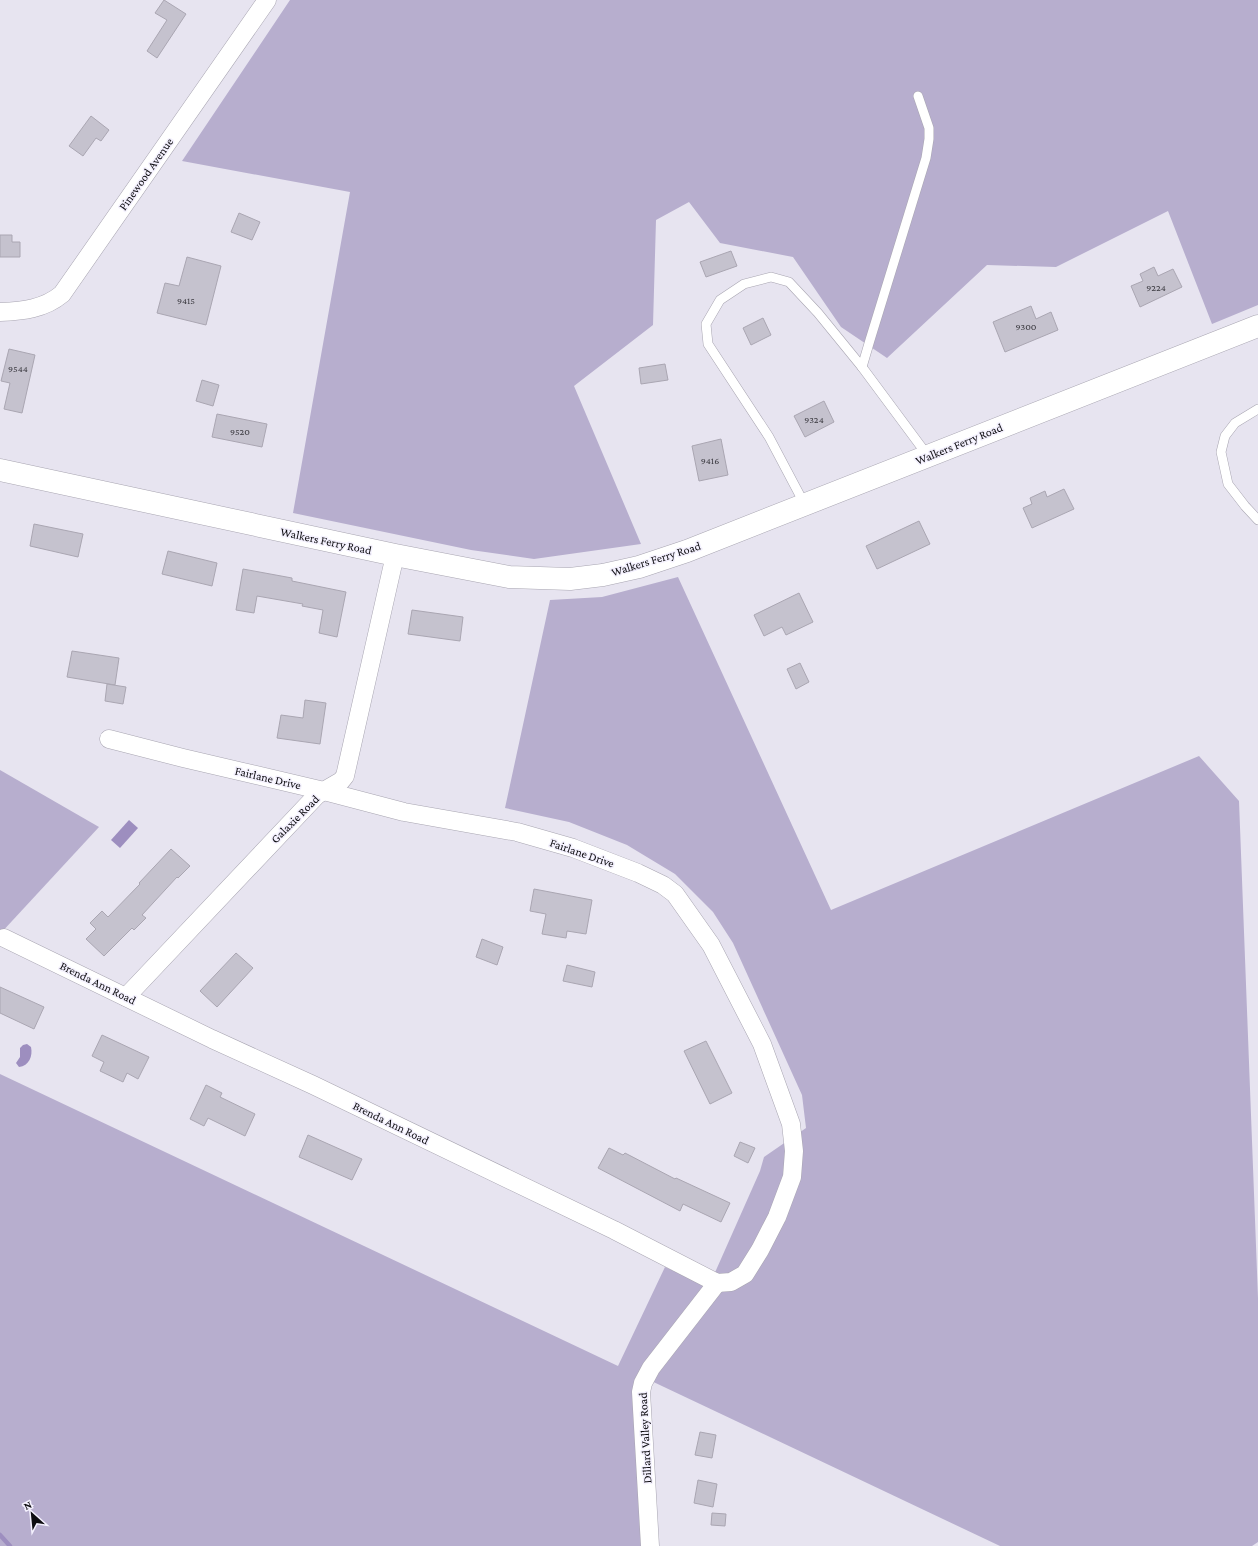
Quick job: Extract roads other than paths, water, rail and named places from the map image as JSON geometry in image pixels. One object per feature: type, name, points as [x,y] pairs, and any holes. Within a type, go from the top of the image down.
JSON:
[{"type":"street","name":"Pinewood Avenue","points":[[0,312],[31,309],[48,304],[62,294],[267,0]]},
{"type":"street","name":"Walkers Ferry Road","points":[[0,470],[395,555],[509,577],[570,579],[603,575],[639,567],[687,551],[1258,326]]},
{"type":"street","name":"Galaxie Road","points":[[126,997],[228,891],[316,795],[345,776],[395,555]]},
{"type":"street","name":"Fairlane Drive","points":[[109,739],[404,812],[518,832],[573,848],[638,873],[663,885],[675,894],[711,945],[762,1044],[791,1124],[794,1151],[792,1177],[777,1217],[763,1244],[745,1274],[731,1282],[718,1283]]},
{"type":"street","name":"Brenda Ann Road","points":[[4,938],[212,1039],[313,1085],[614,1230],[718,1283]]},
{"type":"street","name":"Dillard Valley Road","points":[[650,1546],[641,1392],[643,1382],[651,1368],[718,1283]]},
{"type":"lane","points":[[862,367],[926,158],[929,128],[918,96]]},
{"type":"lane","points":[[805,505],[769,437],[708,344],[706,324],[720,300],[744,284],[771,277],[789,282],[818,313],[862,367],[928,456]]},
{"type":"lane","points":[[1258,409],[1235,423],[1225,436],[1221,452],[1228,484],[1258,520]]},
{"type":"waterway","points":[[0,1535],[10,1546]]}]
